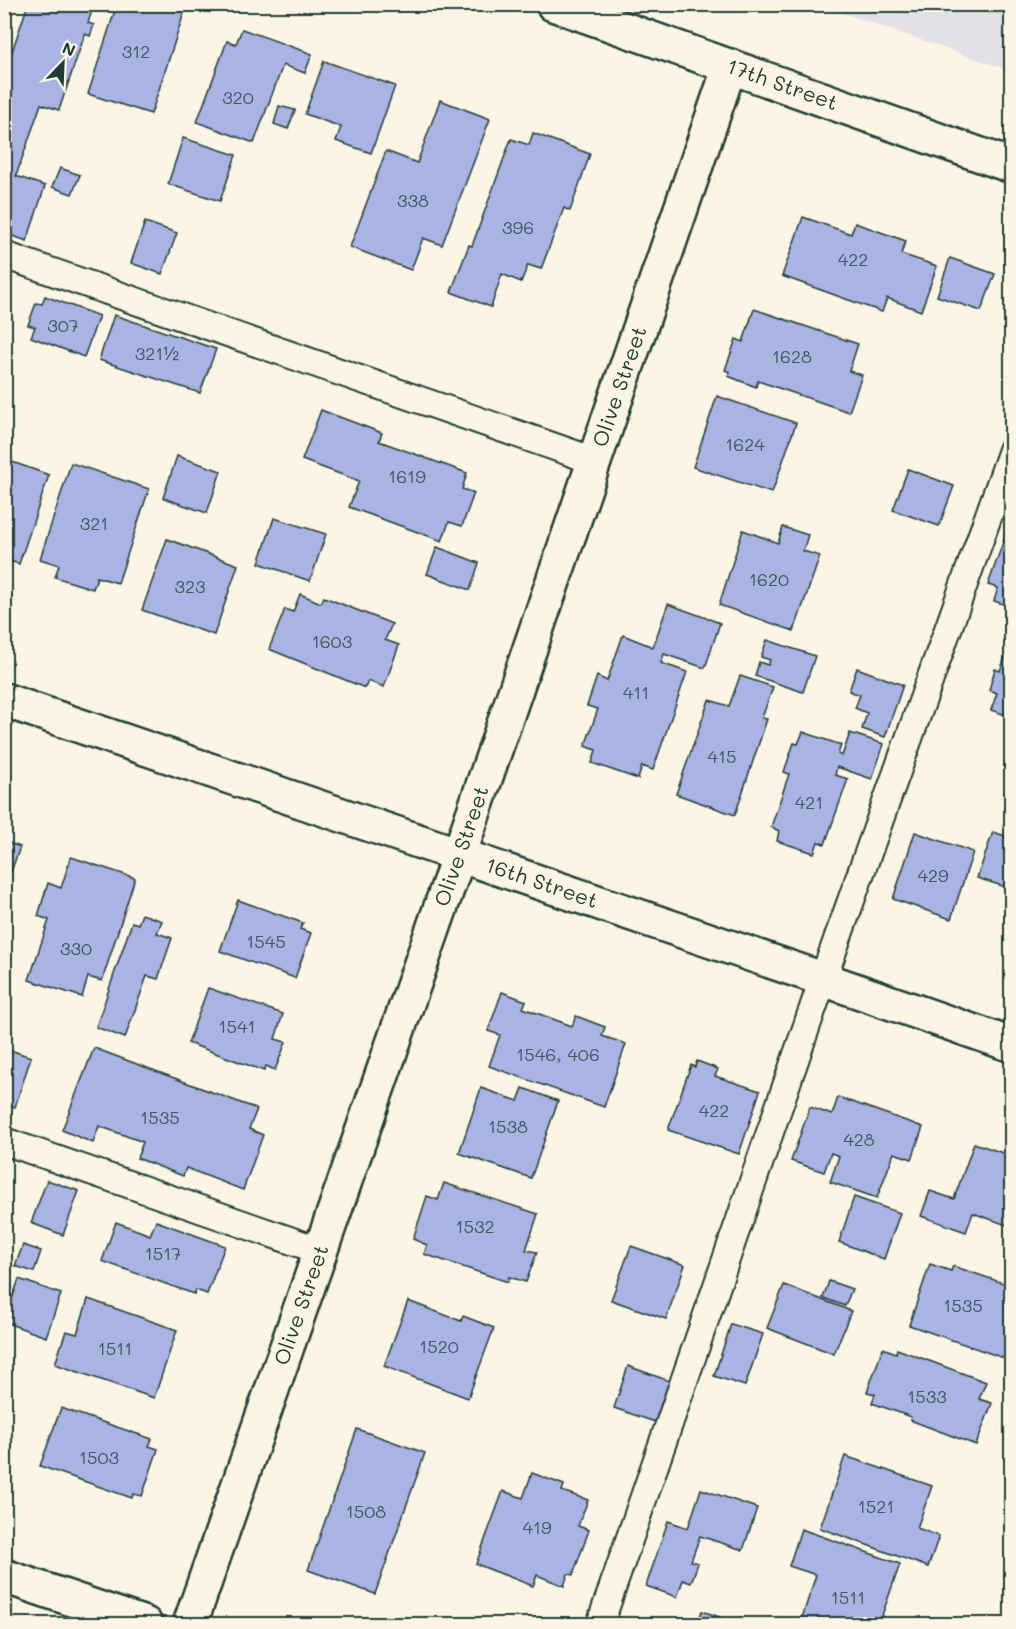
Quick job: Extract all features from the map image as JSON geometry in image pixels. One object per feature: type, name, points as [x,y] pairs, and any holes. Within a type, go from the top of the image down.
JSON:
[{"type":"street","name":"17th Street","points":[[553,4],[1011,166]]},
{"type":"street","name":"Olive Street","points":[[190,1624],[459,855],[730,66]]},
{"type":"street","name":"16th Street","points":[[4,699],[823,979],[1011,1046]]},
{"type":"street","points":[[4,1575],[146,1624]]},
{"type":"lane","points":[[4,255],[595,461]]},
{"type":"lane","points":[[600,1624],[823,979],[1011,450]]},
{"type":"lane","points":[[4,1141],[321,1251]]},
{"type":"shaded area","points":[[819,5],[1011,5],[1011,71]]},
{"type":"building","points":[[28,4],[94,4],[88,23],[94,25],[90,36],[85,34],[59,110],[41,104],[16,176],[45,186],[27,241],[4,233],[4,75]]},
{"type":"building","points":[[117,4],[167,4],[185,10],[151,114],[88,94]]},
{"type":"building","points":[[242,29],[312,54],[305,73],[283,65],[254,143],[197,122],[227,41],[236,44]]},
{"type":"building","points":[[324,61],[395,86],[371,153],[336,141],[341,127],[305,114]]},
{"type":"building","points":[[440,100],[490,119],[442,245],[423,238],[411,270],[350,247],[386,151],[417,163]]},
{"type":"building","points":[[279,106],[295,110],[288,129],[274,124]]},
{"type":"building","points":[[533,133],[590,154],[570,211],[564,208],[541,269],[528,265],[521,282],[502,274],[491,307],[451,292],[469,245],[472,246],[511,139],[529,145]]},
{"type":"building","points":[[183,138],[236,155],[220,201],[168,184]]},
{"type":"building","points":[[60,168],[80,175],[72,194],[52,187]]},
{"type":"building","points":[[803,217],[851,234],[855,223],[906,241],[901,254],[937,266],[921,311],[887,298],[882,312],[782,276]]},
{"type":"building","points":[[145,222],[177,233],[162,274],[131,263]]},
{"type":"building","points":[[950,258],[995,274],[981,311],[937,296]]},
{"type":"building","points":[[45,296],[99,316],[84,357],[31,337],[35,327],[28,325],[36,303],[42,304]]},
{"type":"building","points":[[754,309],[858,344],[849,371],[862,375],[849,412],[758,381],[756,387],[728,376],[730,372],[725,370],[736,339],[743,342]]},
{"type":"building","points":[[114,315],[216,349],[200,393],[99,360]]},
{"type":"building","points":[[717,396],[796,423],[772,493],[693,467]]},
{"type":"building","points":[[321,410],[382,433],[379,441],[467,473],[462,489],[474,493],[462,526],[449,522],[442,541],[349,507],[359,481],[302,460]]},
{"type":"building","points":[[177,456],[221,471],[207,513],[163,498]]},
{"type":"building","points":[[4,459],[49,475],[19,564],[4,559]]},
{"type":"building","points":[[71,463],[149,489],[118,583],[97,577],[93,589],[55,577],[59,565],[40,559]]},
{"type":"building","points":[[908,469],[954,486],[939,526],[893,510]]},
{"type":"building","points":[[1012,517],[1012,607],[994,601],[998,588],[988,585]]},
{"type":"building","points":[[274,518],[326,534],[310,581],[259,563]]},
{"type":"building","points":[[783,527],[808,535],[803,551],[820,556],[794,631],[719,605],[743,530],[778,543]]},
{"type":"building","points":[[167,539],[238,565],[214,635],[142,610]]},
{"type":"building","points":[[437,547],[479,563],[470,590],[427,574]]},
{"type":"building","points":[[300,594],[321,603],[324,597],[392,624],[385,640],[399,645],[384,687],[368,681],[365,688],[269,649],[285,609],[293,612]]},
{"type":"building","points":[[668,604],[720,623],[705,668],[664,654],[661,663],[687,672],[653,770],[642,766],[638,779],[592,763],[596,750],[585,746],[598,709],[587,706],[597,676],[607,681],[623,635],[653,647]]},
{"type":"building","points":[[1012,638],[1012,717],[991,710],[997,693],[989,690],[995,669],[1000,671]]},
{"type":"building","points":[[767,640],[815,656],[803,692],[755,676],[759,662],[768,665],[770,660],[761,657]]},
{"type":"building","points":[[857,668],[903,685],[885,737],[862,729],[867,713],[855,708],[860,695],[849,691]]},
{"type":"building","points":[[740,676],[773,687],[762,718],[767,719],[735,815],[676,794],[709,700],[729,706]]},
{"type":"building","points":[[803,732],[841,745],[838,754],[842,756],[850,733],[884,744],[872,779],[837,767],[835,775],[848,779],[825,844],[818,842],[814,853],[777,841],[779,831],[771,827],[789,774],[784,772],[794,743],[798,744]]},
{"type":"building","points":[[915,832],[973,852],[951,919],[893,899]]},
{"type":"building","points":[[993,832],[1012,838],[1012,889],[977,878]]},
{"type":"building","points":[[4,841],[20,847],[4,891]]},
{"type":"building","points":[[71,857],[135,878],[102,981],[88,977],[82,997],[29,980],[49,920],[38,916],[48,883],[61,888]]},
{"type":"building","points":[[238,900],[303,923],[300,929],[311,933],[295,978],[220,951]]},
{"type":"building","points":[[142,914],[162,921],[157,933],[172,938],[158,979],[147,976],[125,1038],[96,1027],[132,922],[138,924]]},
{"type":"building","points":[[208,988],[283,1014],[275,1039],[286,1042],[275,1070],[266,1066],[264,1071],[188,1043]]},
{"type":"building","points":[[502,992],[526,1001],[523,1008],[572,1026],[576,1016],[605,1027],[602,1036],[626,1044],[604,1107],[489,1066],[500,1035],[488,1031]]},
{"type":"building","points":[[4,1048],[31,1057],[15,1107],[4,1104]]},
{"type":"building","points":[[94,1048],[257,1109],[249,1129],[263,1135],[243,1190],[186,1168],[183,1176],[137,1158],[143,1142],[99,1126],[93,1143],[62,1130]]},
{"type":"building","points":[[697,1061],[718,1069],[715,1076],[760,1091],[739,1154],[668,1130],[691,1065],[695,1067]]},
{"type":"building","points":[[481,1088],[518,1101],[523,1088],[558,1101],[531,1178],[459,1153]]},
{"type":"building","points":[[838,1097],[923,1127],[912,1159],[894,1153],[877,1198],[830,1182],[839,1156],[831,1153],[824,1172],[791,1161],[810,1107],[832,1115]]},
{"type":"building","points":[[974,1143],[1012,1156],[1012,1227],[973,1213],[966,1232],[921,1216],[930,1191],[954,1199]]},
{"type":"building","points":[[47,1180],[79,1191],[63,1235],[31,1223]]},
{"type":"building","points":[[444,1183],[538,1214],[526,1250],[537,1252],[526,1282],[509,1277],[508,1282],[424,1254],[427,1245],[413,1239],[427,1196],[438,1200]]},
{"type":"building","points":[[854,1197],[900,1213],[884,1259],[839,1242]]},
{"type":"building","points":[[156,1221],[225,1246],[207,1294],[196,1290],[194,1294],[102,1261],[116,1222],[150,1235]]},
{"type":"building","points":[[23,1245],[41,1251],[34,1272],[15,1266]]},
{"type":"building","points":[[631,1246],[685,1265],[666,1319],[611,1300]]},
{"type":"building","points":[[930,1264],[951,1271],[953,1266],[1012,1286],[1012,1361],[909,1325]]},
{"type":"building","points":[[19,1279],[61,1294],[46,1337],[4,1322]]},
{"type":"building","points":[[829,1281],[852,1289],[845,1306],[823,1298]]},
{"type":"building","points":[[784,1285],[851,1311],[834,1354],[767,1328]]},
{"type":"building","points":[[88,1299],[177,1330],[154,1398],[55,1364],[66,1331],[77,1334]]},
{"type":"building","points":[[408,1301],[461,1321],[463,1316],[494,1328],[468,1398],[384,1366]]},
{"type":"building","points":[[731,1324],[763,1334],[745,1386],[714,1376]]},
{"type":"building","points":[[883,1348],[896,1353],[897,1349],[986,1382],[979,1399],[992,1403],[976,1445],[872,1403],[875,1394],[867,1392]]},
{"type":"building","points":[[628,1366],[672,1382],[658,1423],[614,1408]]},
{"type":"building","points":[[61,1408],[152,1439],[149,1446],[158,1449],[142,1496],[133,1494],[132,1498],[40,1466]]},
{"type":"building","points":[[357,1429],[425,1453],[375,1594],[308,1570]]},
{"type":"building","points":[[845,1456],[932,1486],[917,1528],[939,1536],[928,1567],[820,1528]]},
{"type":"building","points":[[532,1473],[564,1485],[562,1491],[588,1500],[578,1526],[589,1530],[573,1575],[568,1574],[564,1586],[537,1575],[533,1586],[476,1564],[503,1491],[523,1498]]},
{"type":"building","points":[[701,1489],[757,1508],[743,1550],[700,1536],[691,1561],[698,1563],[691,1583],[683,1580],[677,1597],[646,1586],[668,1521],[688,1528]]},
{"type":"building","points":[[801,1529],[900,1564],[879,1624],[812,1624],[801,1621],[816,1575],[789,1566]]},
{"type":"building","points":[[702,1611],[740,1624],[697,1624]]}]
